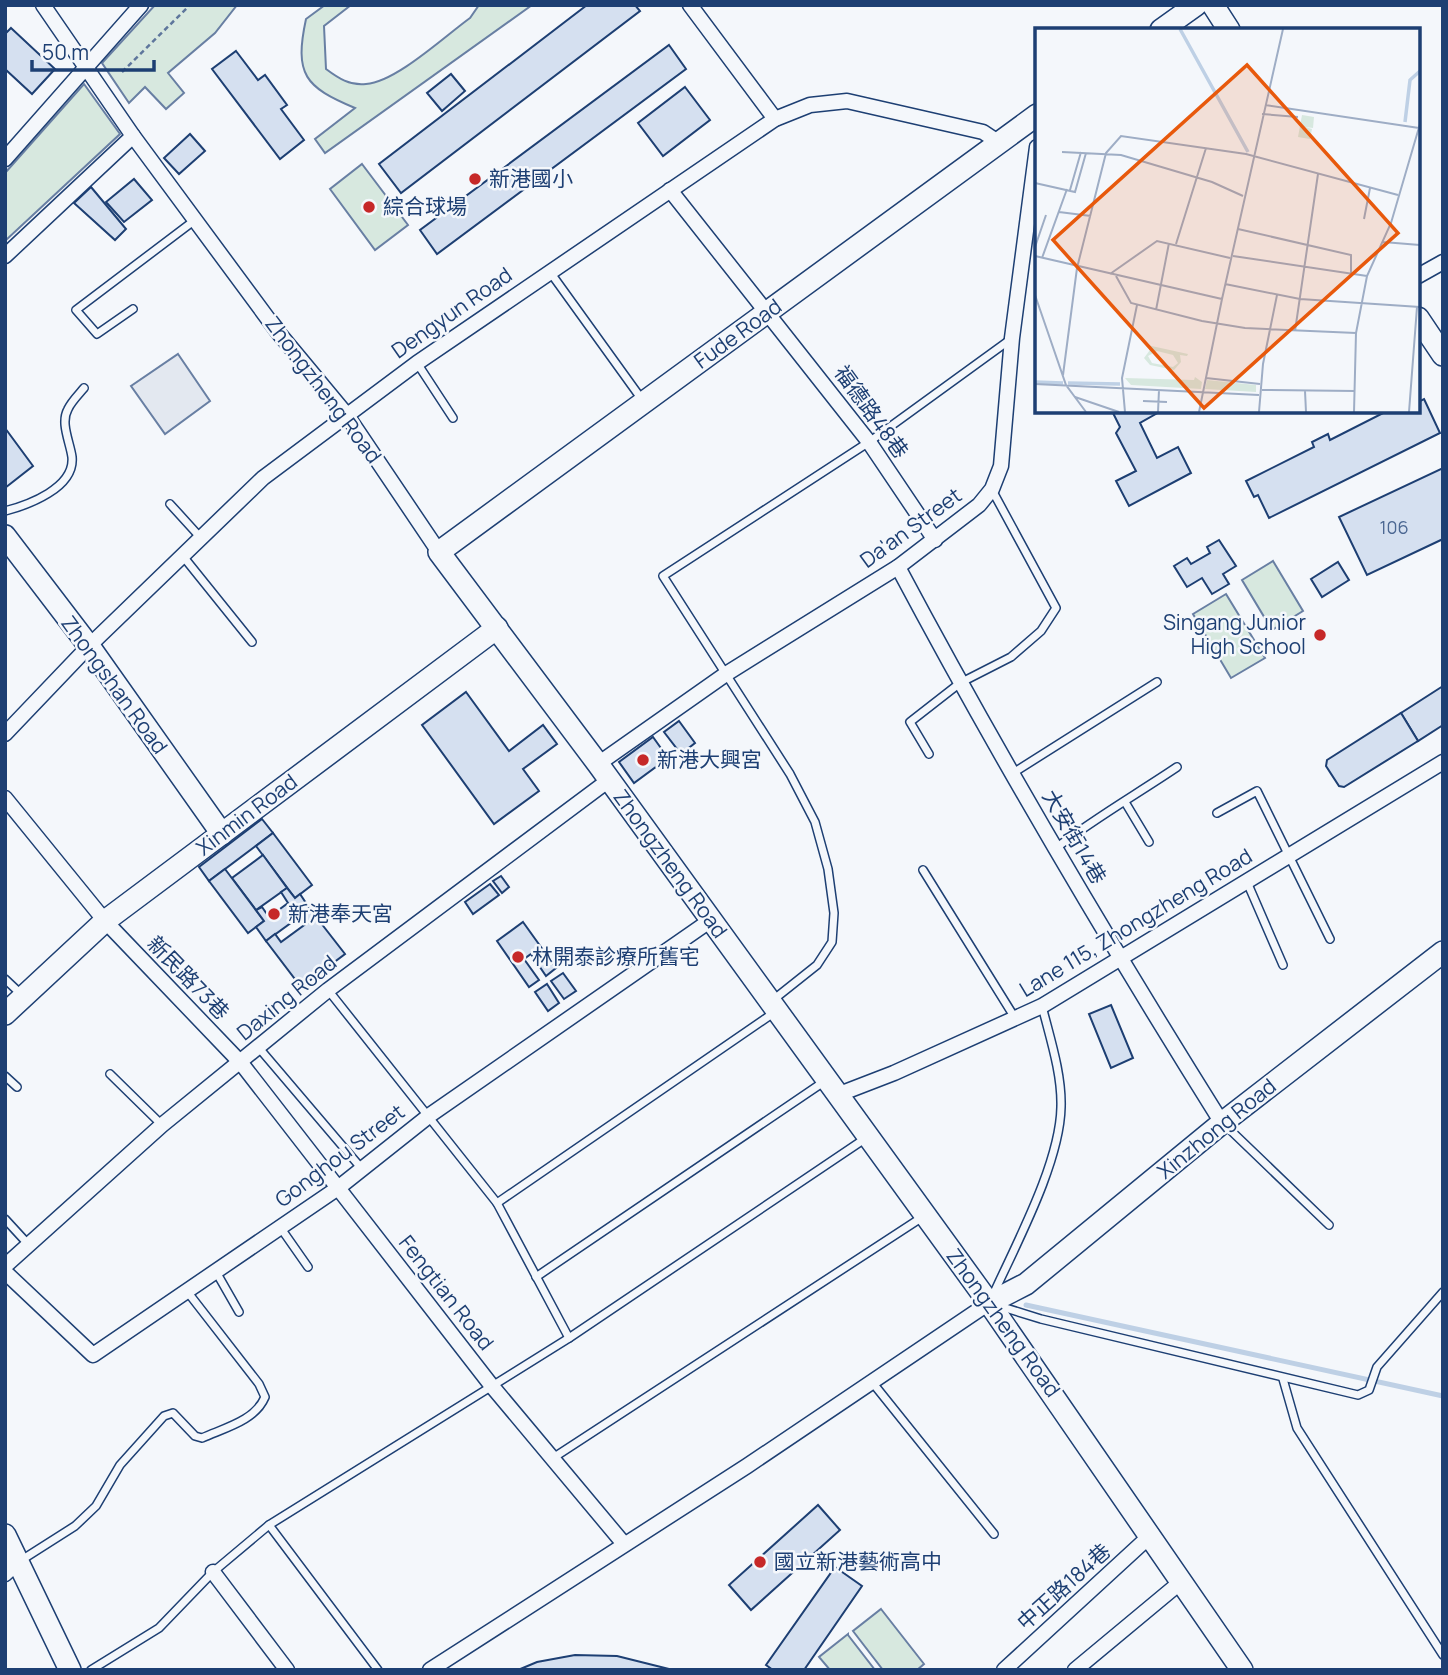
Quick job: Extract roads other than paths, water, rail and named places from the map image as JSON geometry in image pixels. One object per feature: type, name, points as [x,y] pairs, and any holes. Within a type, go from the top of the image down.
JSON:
[{"type":"main road","points":[[1164,28],[1196,5]]},
{"type":"main road","points":[[1213,5],[1228,28]]},
{"type":"main road","name":"Fude Road","points":[[439,552],[1035,117]]},
{"type":"main road","points":[[1420,321],[1443,355]]},
{"type":"main road","name":"Zhongshan Road","points":[[5,536],[89,646],[222,834]]},
{"type":"main road","name":"Zhongzheng Road","points":[[439,552],[604,772],[866,1137],[989,1303],[1152,1535],[1242,1670]]},
{"type":"main road","name":"Xinmin Road","points":[[5,1014],[105,921],[497,628]]},
{"type":"main road","name":"Xinzhong Road","points":[[989,1303],[1026,1284],[1223,1123],[1443,952]]},
{"type":"main road","points":[[5,1535],[11,1569],[70,1670]]},
{"type":"street","name":"Zhongzheng Road","points":[[43,5],[133,136],[276,331],[346,414],[439,552]]},
{"type":"street","points":[[5,159],[141,5]]},
{"type":"street","points":[[690,5],[775,118]]},
{"type":"street","name":"Dengyun Road","points":[[7,728],[263,478],[417,363],[775,118],[810,105],[847,101],[983,132],[1001,144]]},
{"type":"street","points":[[5,257],[133,136]]},
{"type":"street","name":"Da'an Street","points":[[604,772],[726,674],[898,567],[979,505],[992,489],[1001,466],[1012,338],[1035,162]]},
{"type":"street","name":"福德路48巷","points":[[670,190],[869,442],[935,540]]},
{"type":"street","points":[[1420,275],[1443,262]]},
{"type":"street","name":"大安街14巷","points":[[898,567],[960,683],[1119,959],[1223,1123]]},
{"type":"street","name":"Lane 115, Zhongzheng Road","points":[[832,1088],[1042,1006],[1443,762]]},
{"type":"street","name":"Daxing Road","points":[[5,1266],[162,1125],[604,772]]},
{"type":"street","name":"新民路73巷","points":[[5,798],[105,921],[241,1063]]},
{"type":"street","name":"Gonghou Street","points":[[5,1272],[93,1355],[185,1289],[338,1188],[430,1115],[711,920]]},
{"type":"street","name":"Fengtian Road","points":[[241,1063],[491,1385],[624,1544]]},
{"type":"street","points":[[430,1670],[989,1303]]},
{"type":"street","name":"中正路184巷","points":[[1004,1670],[1152,1535]]},
{"type":"street","points":[[214,1572],[287,1670]]},
{"type":"street","points":[[1075,1670],[1182,1581]]},
{"type":"lane","points":[[133,309],[97,334],[76,310],[195,220]]},
{"type":"lane","points":[[550,271],[644,402]]},
{"type":"lane","points":[[497,1203],[773,1007],[817,965],[832,942],[832,902],[815,822],[790,774],[663,576],[869,442],[1012,338]]},
{"type":"lane","points":[[417,363],[453,418]]},
{"type":"lane","points":[[5,511],[33,504],[64,481],[72,460],[66,434],[66,411],[84,388]]},
{"type":"lane","points":[[929,754],[910,722],[960,683],[1011,657],[1041,631],[1056,608],[992,489]]},
{"type":"lane","points":[[170,504],[200,537]]},
{"type":"lane","points":[[182,555],[252,642]]},
{"type":"lane","points":[[1013,773],[1157,682]]},
{"type":"lane","points":[[1056,848],[1098,816],[1125,802],[1177,767]]},
{"type":"lane","points":[[1217,813],[1257,791],[1329,939]]},
{"type":"lane","points":[[1125,802],[1149,842]]},
{"type":"lane","points":[[923,870],[1015,1018]]},
{"type":"lane","points":[[1247,882],[1283,965]]},
{"type":"lane","points":[[5,979],[23,995]]},
{"type":"lane","points":[[328,990],[430,1115],[497,1203],[569,1338]]},
{"type":"lane","points":[[1042,1006],[1054,1054],[1061,1107],[1053,1152],[989,1303],[1283,1379],[1358,1395],[1369,1390],[1377,1367],[1443,1292]]},
{"type":"lane","points":[[259,1048],[362,1169]]},
{"type":"lane","points":[[110,1074],[162,1125]]},
{"type":"lane","points":[[5,1076],[17,1087]]},
{"type":"lane","points":[[537,1277],[832,1088]]},
{"type":"lane","points":[[1223,1123],[1329,1225]]},
{"type":"lane","points":[[91,1670],[159,1628],[214,1572],[269,1525],[569,1338],[866,1137]]},
{"type":"lane","points":[[551,1460],[924,1215]]},
{"type":"lane","points":[[5,1219],[28,1244]]},
{"type":"lane","points":[[280,1227],[308,1267]]},
{"type":"lane","points":[[215,1270],[239,1312]]},
{"type":"lane","points":[[11,1569],[75,1526],[96,1506],[120,1465],[164,1416],[173,1413],[195,1436],[202,1437],[248,1417],[260,1408],[265,1397],[259,1384],[185,1289]]},
{"type":"lane","points":[[1283,1379],[1297,1428],[1443,1655]]},
{"type":"lane","points":[[872,1382],[994,1534]]},
{"type":"lane","points":[[269,1525],[378,1670]]},
{"type":"waterway","points":[[1026,1305],[1443,1396]]},
{"type":"place","name":"新港國小","points":[[475,179]]},
{"type":"place","name":"綜合球場","points":[[369,207]]},
{"type":"place","name":"Singang Junior High School","points":[[1320,635]]},
{"type":"place","name":"新港大興宮","points":[[643,760]]},
{"type":"place","name":"新港奉天宮","points":[[274,914]]},
{"type":"place","name":"林開泰診療所舊宅","points":[[518,957]]},
{"type":"place","name":"國立新港藝術高中","points":[[760,1562]]}]
